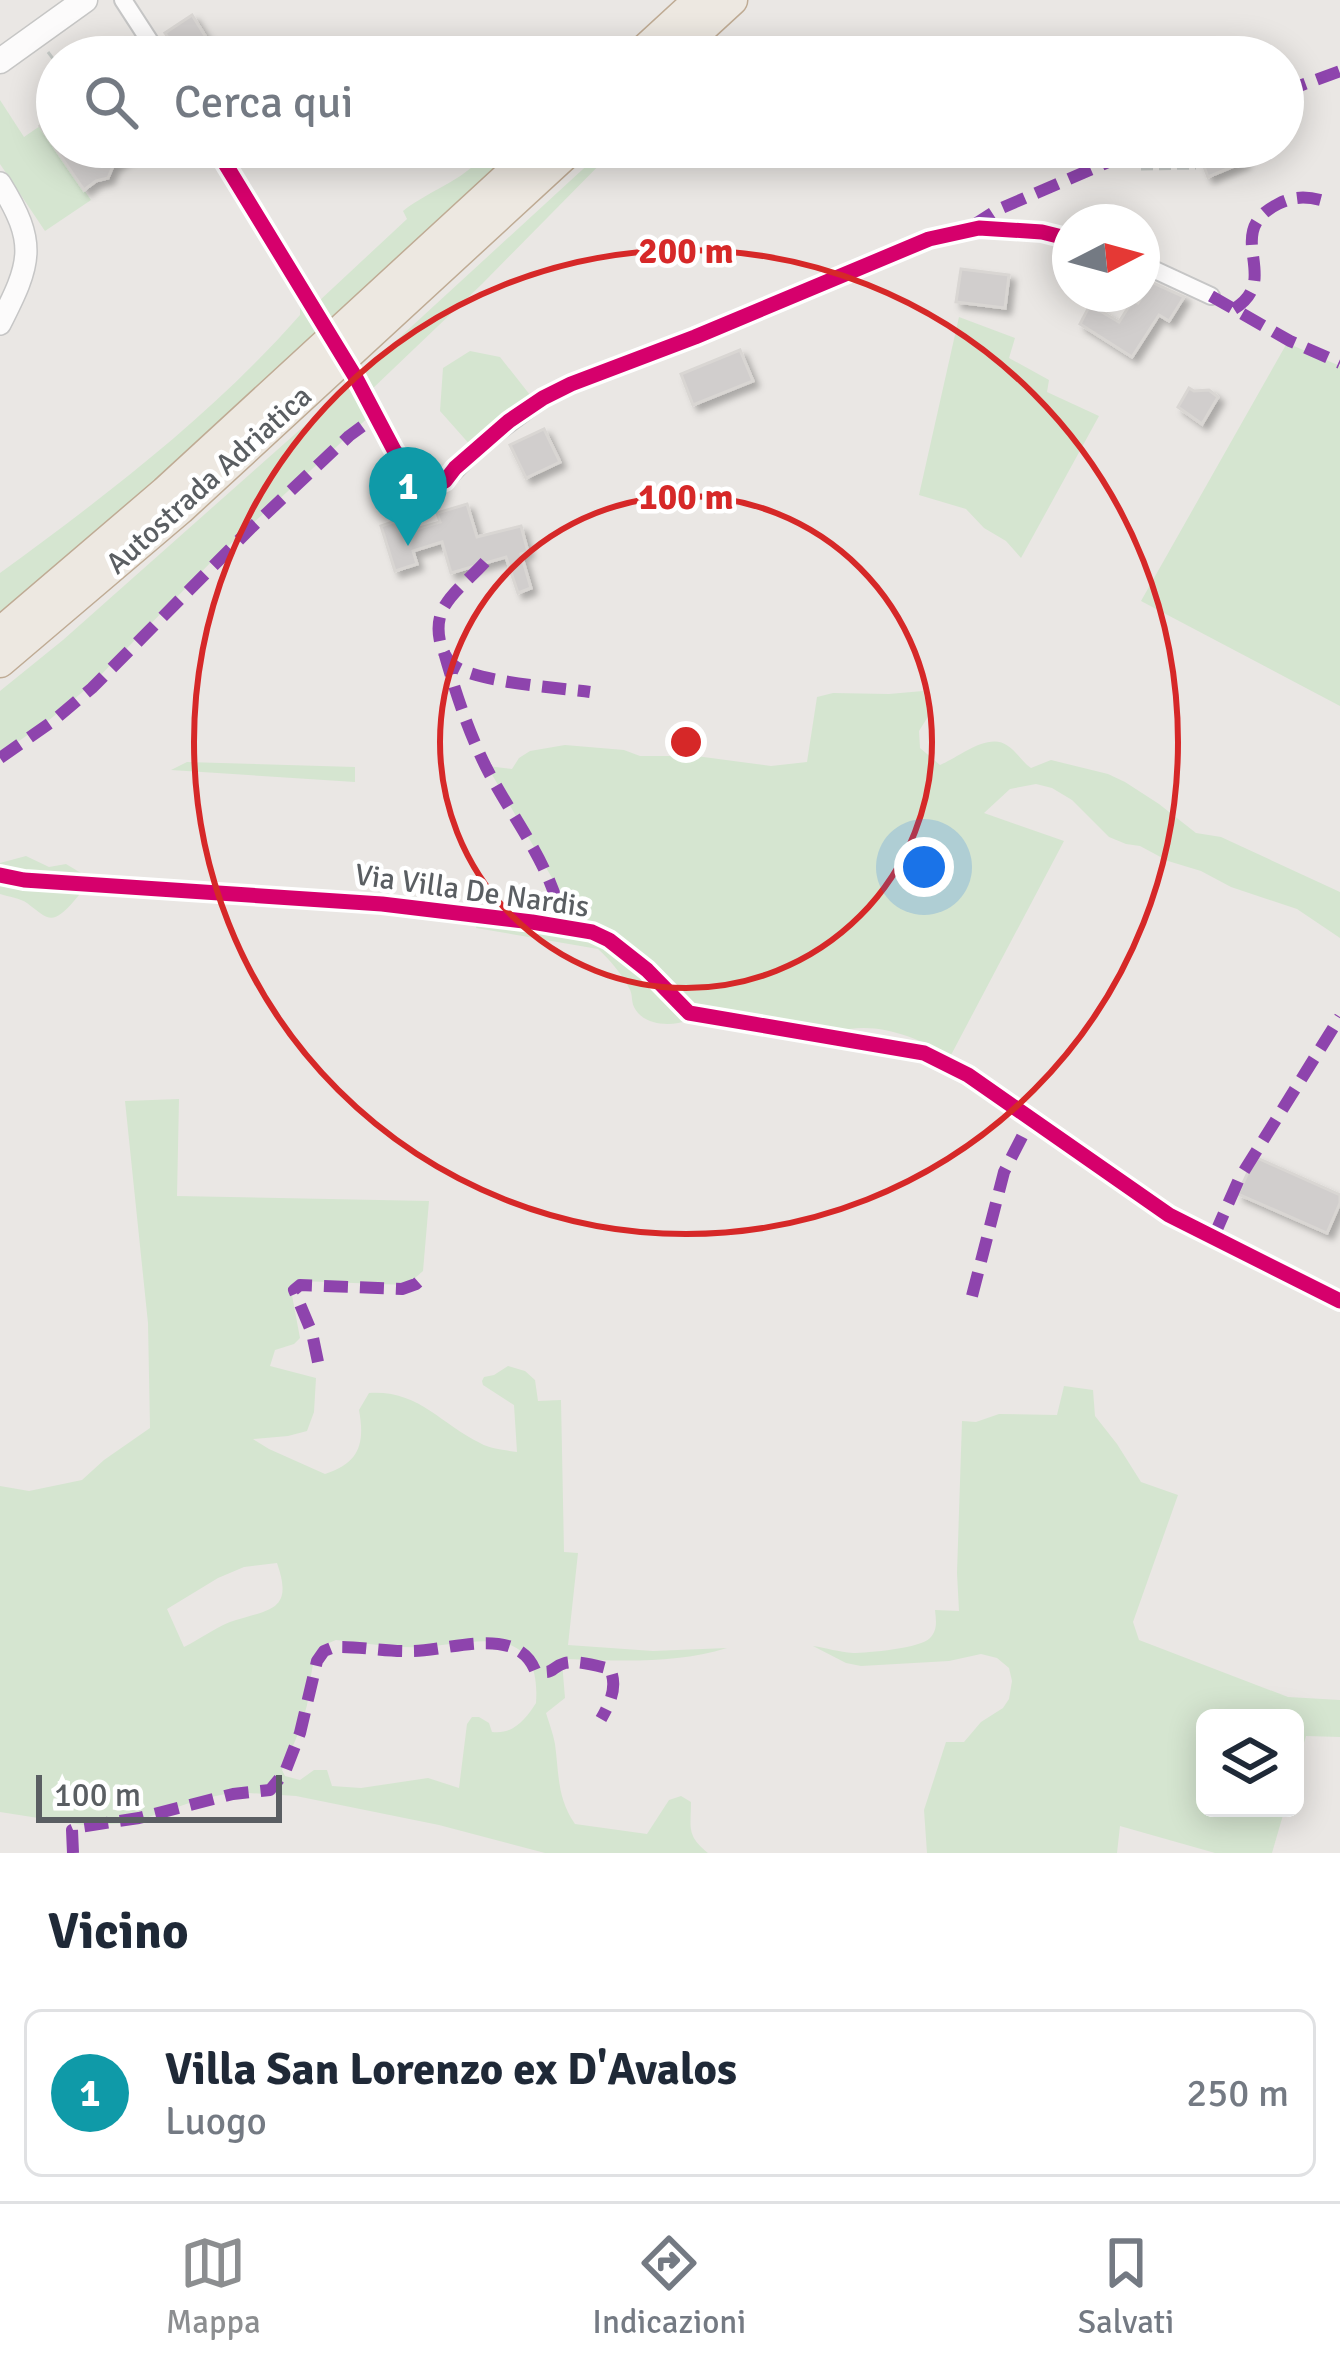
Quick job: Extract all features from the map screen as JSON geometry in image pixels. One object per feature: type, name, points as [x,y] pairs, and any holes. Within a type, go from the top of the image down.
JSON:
[{"type":"highway","points":[[660,36],[699,0]]},
{"type":"highway","points":[[693,36],[732,0]]},
{"type":"highway","name":"Autostrada Adriatica","points":[[0,633],[165,492],[516,168]]},
{"type":"highway","name":"Autostrada Adriatica","points":[[0,662],[181,509],[550,168]]},
{"type":"main road","points":[[0,61],[85,0]]},
{"type":"street","points":[[123,0],[146,36]]},
{"type":"street","points":[[228,168],[326,328]]},
{"type":"street","points":[[0,183],[16,208],[28,251],[21,280],[0,324]]},
{"type":"street","points":[[356,378],[394,451],[422,486],[432,487],[542,398],[929,239],[979,229],[1052,234]]},
{"type":"street","points":[[1160,272],[1211,296]]},
{"type":"street","name":"Via Villa De Nardis","points":[[0,875],[382,904],[592,932],[647,970],[689,1012],[924,1053],[968,1075],[1168,1215],[1340,1301]]},
{"type":"path","points":[[1141,169],[1196,168]]},
{"type":"green space","points":[[0,100],[24,137],[36,129],[36,168],[69,168],[91,200],[45,231],[0,164]]},
{"type":"green space","points":[[470,168],[500,168],[333,324],[319,301],[407,219],[403,211]]},
{"type":"green space","points":[[584,168],[596,168],[370,391],[362,372]]},
{"type":"green space","points":[[300,297],[322,332],[0,614],[0,573],[119,483],[231,387],[300,315]]},
{"type":"green space","points":[[959,317],[1015,338],[1009,358],[1049,380],[1047,392],[1099,416],[1021,558],[966,509],[919,495]]},
{"type":"green space","points":[[1287,343],[1340,366],[1340,706],[1141,601]]},
{"type":"green space","points":[[470,351],[500,357],[534,400],[472,447],[440,411],[443,368]]},
{"type":"green space","points":[[356,380],[372,414],[214,559],[92,684],[0,754],[0,691]]},
{"type":"green space","points":[[923,691],[929,715],[919,731],[920,748],[940,765],[974,747],[1000,742],[1031,768],[1051,760],[1108,774],[1196,833],[1221,837],[1340,892],[1340,938],[1297,909],[1109,837],[1072,800],[1036,784],[1010,789],[984,813],[1064,841],[951,1055],[880,1029],[835,1032],[696,1006],[649,963],[564,924],[555,883],[487,766],[512,769],[530,751],[565,745],[771,766],[807,762],[817,697]]},
{"type":"green space","points":[[187,762],[355,767],[355,782],[171,770]]},
{"type":"green space","points":[[26,856],[49,867],[66,864],[86,876],[79,895],[55,917],[0,894],[0,863]]},
{"type":"green space","points":[[477,922],[561,931],[606,944],[639,969],[688,1020],[666,1024],[644,1018],[634,1007],[623,978],[598,949],[476,928]]},
{"type":"green space","points":[[179,1099],[177,1196],[429,1201],[423,1271],[407,1285],[300,1281],[291,1290],[300,1338],[275,1350],[270,1366],[316,1378],[314,1412],[307,1431],[253,1439],[325,1474],[353,1458],[360,1442],[359,1410],[369,1393],[386,1393],[415,1402],[484,1445],[517,1452],[514,1405],[483,1385],[484,1377],[508,1366],[525,1371],[535,1380],[538,1401],[561,1400],[564,1552],[578,1553],[568,1645],[653,1651],[727,1648],[667,1659],[562,1662],[565,1698],[546,1713],[565,1805],[575,1824],[647,1834],[669,1800],[681,1796],[691,1802],[693,1836],[708,1853],[545,1853],[439,1825],[296,1796],[234,1792],[131,1823],[83,1825],[0,1812],[0,1486],[29,1491],[82,1480],[150,1428],[148,1323],[125,1101]],"holes":[[[277,1563],[283,1590],[276,1605],[223,1625],[184,1647],[167,1609],[244,1567]],[[336,1640],[409,1647],[481,1641],[515,1647],[528,1658],[535,1676],[536,1703],[506,1731],[492,1732],[489,1723],[472,1717],[467,1724],[459,1788],[428,1778],[361,1788],[332,1786],[327,1770],[314,1770],[300,1780],[285,1776],[282,1770],[305,1714],[316,1654],[319,1647]]]},
{"type":"green space","points":[[1064,1386],[1093,1390],[1095,1416],[1141,1482],[1178,1495],[1133,1622],[1139,1640],[1288,1697],[1340,1700],[1340,1737],[1306,1736],[1304,1743],[1304,1709],[1196,1709],[1196,1817],[1282,1817],[1272,1853],[1215,1853],[1120,1826],[1117,1853],[927,1853],[924,1810],[946,1742],[964,1742],[981,1722],[1003,1708],[1012,1681],[1009,1668],[981,1654],[949,1661],[861,1666],[813,1646],[853,1653],[906,1647],[933,1635],[935,1610],[959,1611],[962,1421],[999,1414],[1057,1415]]},
{"type":"building","points":[[192,15],[205,36],[167,36]]},
{"type":"building","points":[[69,168],[112,168],[108,178],[84,190]]},
{"type":"building","points":[[1205,168],[1230,168],[1208,177]]},
{"type":"building","points":[[961,269],[1009,275],[1005,308],[956,302]]},
{"type":"building","points":[[1160,286],[1184,297],[1169,321],[1159,315],[1132,357],[1080,324],[1086,312],[1102,312],[1119,322],[1125,312],[1160,312]]},
{"type":"building","points":[[740,350],[753,381],[693,405],[681,374]]},
{"type":"building","points":[[1189,388],[1209,390],[1218,397],[1202,424],[1178,407]]},
{"type":"building","points":[[544,429],[560,462],[526,478],[510,445]]},
{"type":"building","points":[[467,504],[477,537],[521,526],[528,552],[521,554],[531,588],[518,593],[506,557],[451,573],[442,542],[413,551],[417,564],[395,571],[381,526],[402,519],[406,532],[440,522],[437,513]]},
{"type":"building","points":[[1255,1157],[1340,1195],[1327,1233],[1238,1194]]},
{"type":"marked path","points":[[1304,84],[1340,71]]},
{"type":"marked path","points":[[972,226],[997,210],[1094,168]]},
{"type":"marked path","points":[[1234,309],[1254,284],[1252,242],[1262,216],[1290,199],[1324,201]]},
{"type":"marked path","points":[[1211,296],[1340,363]]},
{"type":"marked path","points":[[0,758],[92,688],[252,527],[376,416]]},
{"type":"marked path","points":[[485,562],[442,611],[440,639],[452,664],[517,683],[590,692]]},
{"type":"marked path","points":[[444,652],[473,739],[551,884],[563,927]]},
{"type":"marked path","points":[[1214,1236],[1239,1179],[1340,1017]]},
{"type":"marked path","points":[[972,1296],[1004,1172],[1031,1119]]},
{"type":"marked path","points":[[318,1362],[294,1290],[300,1285],[402,1289],[425,1276]]},
{"type":"marked path","points":[[73,1853],[72,1830],[79,1827],[270,1790],[285,1772],[300,1733],[317,1661],[334,1647],[412,1651],[497,1644],[526,1656],[541,1672],[570,1662],[610,1669],[613,1689],[601,1719]]},
{"type":"cycle path","points":[[228,168],[356,378],[394,450],[422,486],[432,487],[445,481],[509,421],[571,384],[929,239],[979,228],[1052,234]]},
{"type":"cycle path","points":[[0,875],[382,904],[592,932],[647,970],[689,1013],[924,1053],[968,1075],[1169,1215],[1340,1301]]},
{"type":"place","name":"Villa San Lorenzo ex D'Avalos","points":[[408,546]]}]
